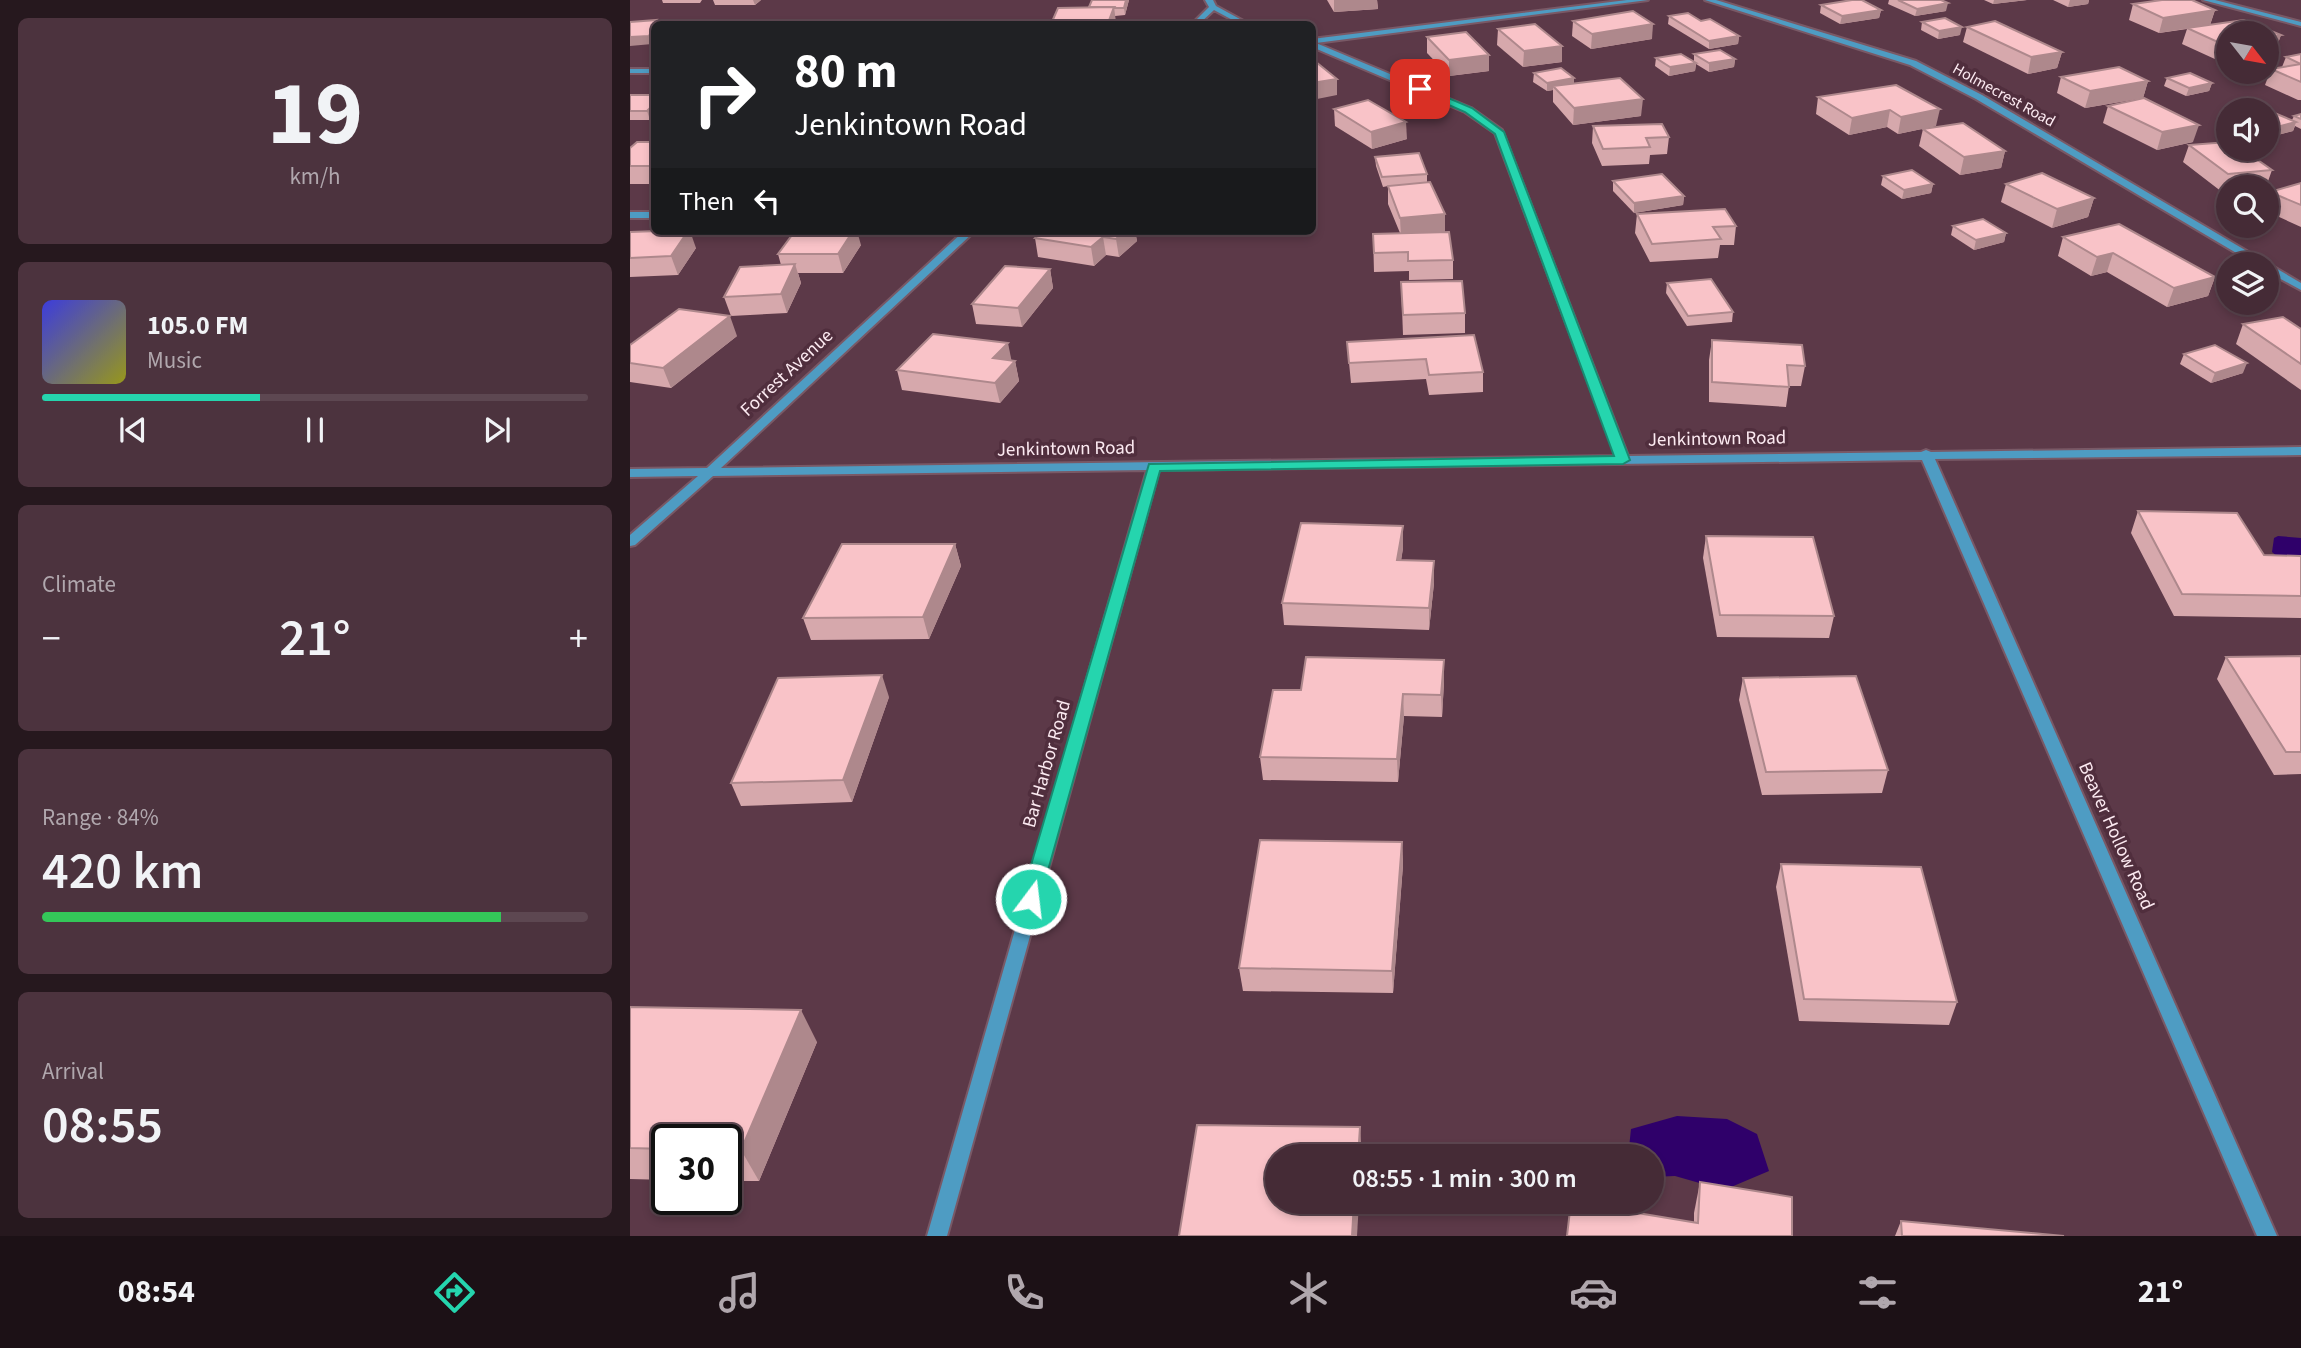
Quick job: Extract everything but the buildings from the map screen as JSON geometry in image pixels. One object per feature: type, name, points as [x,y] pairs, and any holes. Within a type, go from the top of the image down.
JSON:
[{"type":"street","points":[[1316,41],[1644,0]]},
{"type":"street","name":"Holmecrest Road","points":[[1709,0],[1913,63],[1979,97],[2242,252]]},
{"type":"street","points":[[2207,0],[2301,24]]},
{"type":"street","points":[[1197,21],[1211,3],[1240,21]]},
{"type":"street","points":[[1316,44],[1468,110],[1499,132],[1623,460]]},
{"type":"street","points":[[630,71],[651,71]]},
{"type":"street","points":[[630,215],[651,215]]},
{"type":"street","name":"Forrest Avenue","points":[[630,542],[712,472],[799,387],[966,235]]},
{"type":"street","name":"Holmecrest Road","points":[[2279,274],[2301,287]]},
{"type":"street","name":"Jenkintown Road","points":[[630,473],[2301,451]]},
{"type":"street","name":"Beaver Hollow Road","points":[[1926,454],[2267,1236]]},
{"type":"street","name":"Bar Harbor Road","points":[[937,1236],[1154,467]]},
{"type":"shaded area","points":[[2274,538],[2301,538],[2301,563],[2279,558],[2272,552]]},
{"type":"shaded area","points":[[1677,1116],[1727,1119],[1757,1134],[1769,1171],[1724,1190],[1675,1176],[1664,1176],[1664,1144],[1629,1144],[1631,1129]]},
{"type":"route","points":[[1031,899],[1154,467],[1623,460],[1499,132],[1468,110],[1420,89]]}]
